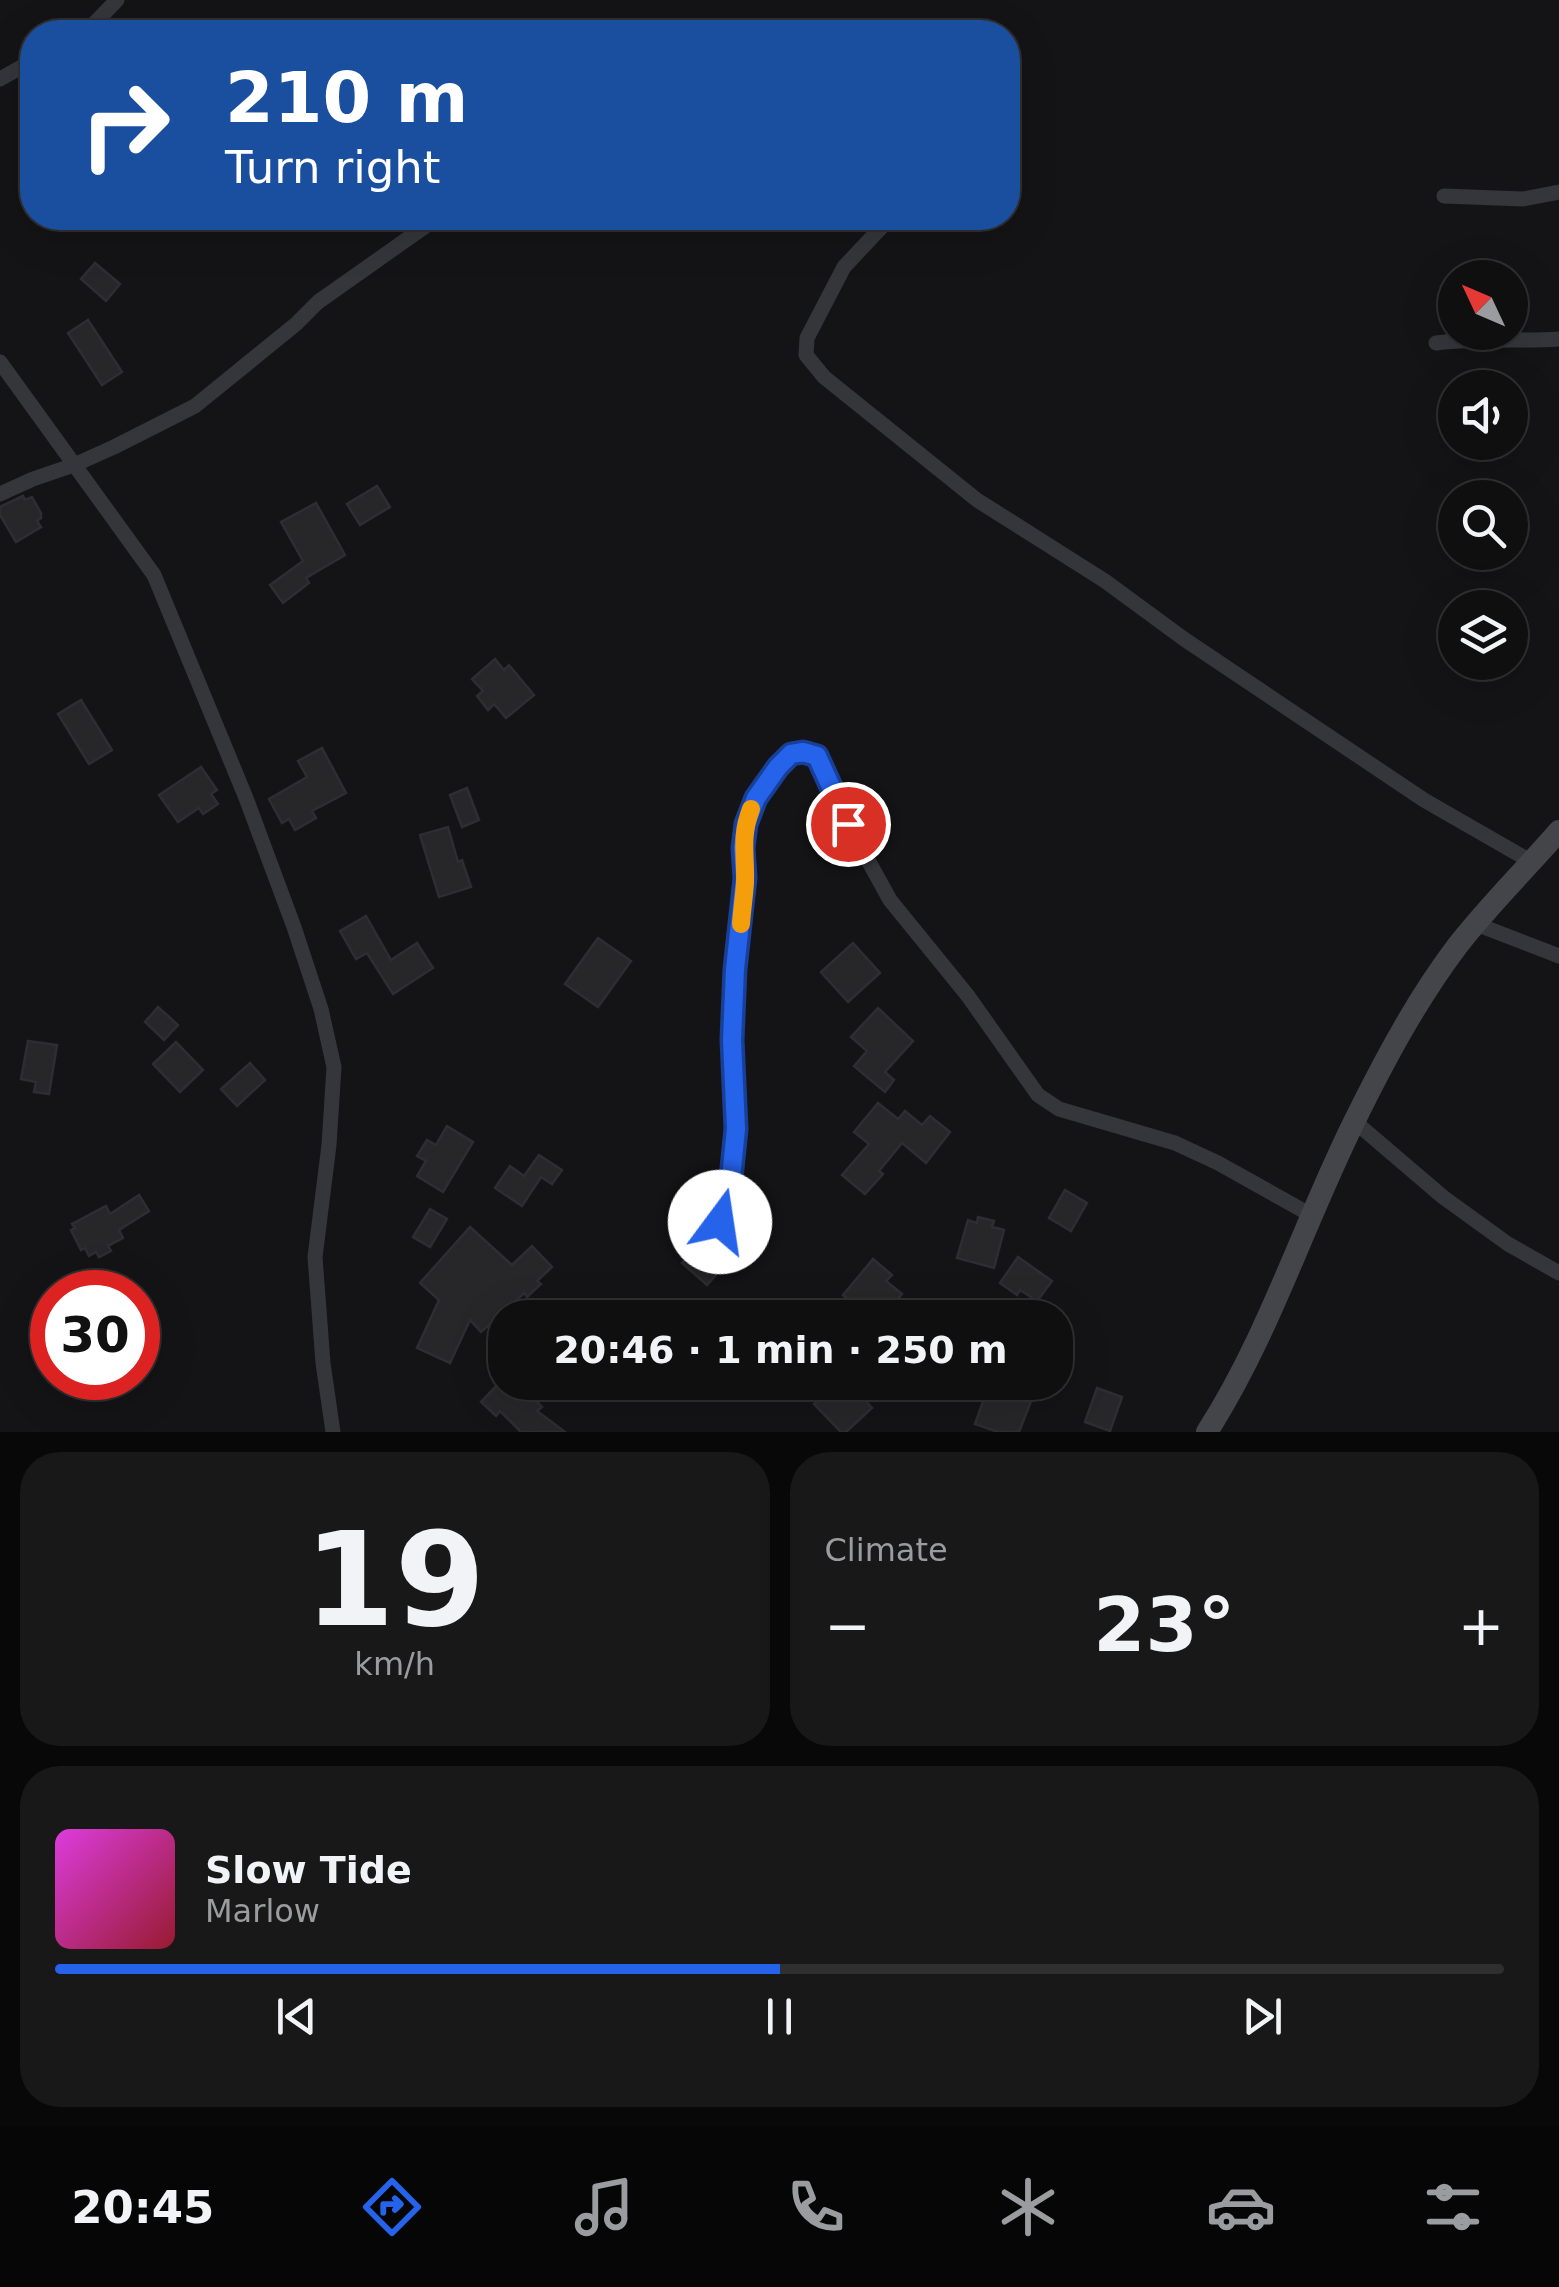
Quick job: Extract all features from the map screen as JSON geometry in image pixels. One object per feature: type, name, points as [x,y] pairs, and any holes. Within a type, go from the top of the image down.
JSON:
[{"type":"street","points":[[98,20],[117,0]]},
{"type":"street","points":[[1444,196],[1523,199],[1559,192]]},
{"type":"street","points":[[0,494],[74,465],[195,406],[318,302],[419,230]]},
{"type":"street","points":[[879,230],[844,267],[807,338],[806,355],[824,377],[977,500],[1105,581],[1184,639],[1424,800],[1532,862]]},
{"type":"street","points":[[1436,343],[1466,338],[1559,338]]},
{"type":"street","points":[[0,362],[154,574],[246,798],[321,1009],[334,1068],[329,1146],[314,1258],[332,1432]]},
{"type":"street","points":[[720,1222],[731,1178],[736,1129],[733,1022],[746,824],[756,798],[778,767],[791,754],[803,752],[817,756],[848,824],[890,900],[968,996],[1038,1095],[1059,1109],[1175,1142],[1311,1215]]},
{"type":"street","points":[[1208,1432],[1229,1398],[1354,1122],[1395,1044],[1428,989],[1476,924],[1559,831]]},
{"type":"street","points":[[1476,924],[1559,956]]},
{"type":"street","points":[[1354,1122],[1443,1197],[1508,1244],[1559,1273]]},
{"type":"building","points":[[95,263],[120,284],[106,301],[81,279]]},
{"type":"building","points":[[88,320],[122,372],[102,385],[68,333]]},
{"type":"building","points":[[377,486],[390,507],[360,525],[347,504]]},
{"type":"building","points":[[23,496],[25,500],[32,497],[41,513],[37,521],[41,527],[16,542],[0,515],[0,507]]},
{"type":"building","points":[[316,503],[345,555],[306,578],[309,583],[283,603],[270,585],[303,561],[281,522]]},
{"type":"building","points":[[495,659],[504,670],[509,665],[534,695],[506,718],[494,704],[488,710],[477,696],[483,691],[472,679]]},
{"type":"building","points":[[81,700],[112,750],[89,764],[58,714]]},
{"type":"building","points":[[322,748],[346,793],[312,811],[316,818],[295,830],[289,819],[282,823],[269,799],[307,777],[298,761]]},
{"type":"building","points":[[201,767],[217,790],[211,794],[218,804],[203,814],[199,808],[178,822],[159,795]]},
{"type":"building","points":[[467,788],[479,820],[462,827],[450,795]]},
{"type":"building","points":[[448,827],[458,862],[462,860],[471,887],[439,897],[420,835]]},
{"type":"building","points":[[366,916],[391,960],[417,943],[433,968],[393,994],[367,953],[356,959],[340,931]]},
{"type":"building","points":[[598,938],[631,961],[598,1007],[565,984]]},
{"type":"building","points":[[853,943],[880,973],[848,1002],[821,972]]},
{"type":"building","points":[[158,1007],[178,1025],[164,1040],[145,1022]]},
{"type":"building","points":[[878,1008],[913,1041],[885,1072],[894,1080],[885,1092],[854,1066],[867,1051],[851,1037]]},
{"type":"building","points":[[28,1041],[57,1045],[49,1094],[34,1092],[36,1082],[21,1079]]},
{"type":"building","points":[[176,1042],[203,1070],[180,1092],[153,1064]]},
{"type":"building","points":[[250,1063],[265,1080],[237,1106],[221,1089]]},
{"type":"building","points":[[878,1103],[898,1119],[905,1111],[922,1125],[930,1116],[950,1132],[926,1163],[902,1143],[865,1194],[842,1175],[869,1144],[854,1132]]},
{"type":"building","points":[[447,1126],[473,1142],[443,1192],[417,1176],[426,1161],[417,1156],[427,1140],[436,1145]]},
{"type":"building","points":[[539,1155],[562,1170],[552,1184],[541,1177],[522,1206],[495,1188],[510,1166],[524,1176]]},
{"type":"building","points":[[1065,1190],[1087,1203],[1071,1231],[1049,1218]]},
{"type":"building","points":[[139,1195],[149,1211],[119,1230],[123,1238],[108,1246],[111,1251],[99,1257],[96,1252],[89,1256],[85,1248],[81,1250],[72,1224],[106,1206],[110,1214]]},
{"type":"building","points":[[430,1209],[447,1219],[430,1247],[413,1237]]},
{"type":"building","points":[[978,1217],[994,1221],[992,1227],[1004,1230],[994,1268],[957,1258],[968,1220],[977,1223]]},
{"type":"building","points":[[470,1227],[512,1265],[532,1246],[552,1267],[527,1297],[524,1293],[516,1300],[488,1300],[488,1326],[481,1332],[470,1320],[450,1363],[417,1348],[439,1300],[420,1283]]},
{"type":"building","points":[[698,1246],[722,1268],[707,1285],[682,1263]]},
{"type":"building","points":[[1018,1257],[1052,1281],[1038,1300],[1020,1290],[1017,1295],[1000,1283]]},
{"type":"building","points":[[873,1259],[892,1275],[886,1281],[902,1294],[897,1300],[849,1300],[843,1295]]},
{"type":"building","points":[[1097,1388],[1122,1397],[1110,1431],[1085,1422]]},
{"type":"building","points":[[488,1395],[488,1400],[535,1400],[542,1407],[537,1411],[565,1432],[521,1432],[500,1411],[496,1416],[481,1402]]},
{"type":"building","points":[[818,1400],[865,1400],[872,1408],[846,1432],[841,1432],[814,1404]]},
{"type":"building","points":[[984,1400],[1032,1400],[1019,1432],[998,1432],[975,1424]]},
{"type":"slow traffic","points":[[741,924],[743,848],[751,809]]},
{"type":"route","points":[[720,1222],[731,1178],[736,1129],[732,1040],[746,824],[756,798],[778,767],[791,754],[803,752],[817,756],[848,824]]}]
